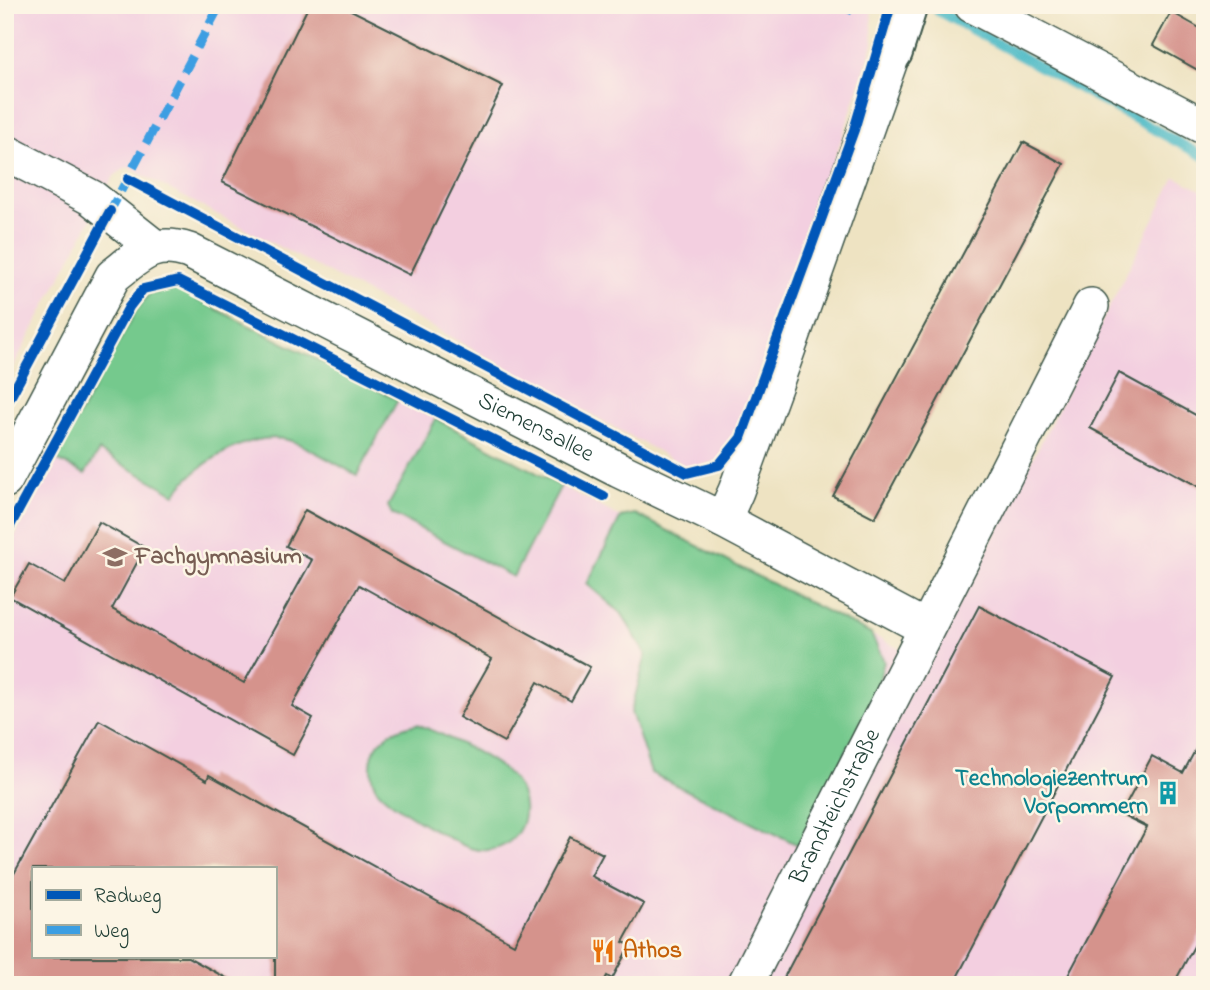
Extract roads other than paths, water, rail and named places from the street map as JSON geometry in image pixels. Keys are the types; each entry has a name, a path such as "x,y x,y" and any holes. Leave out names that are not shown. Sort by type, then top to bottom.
{"street":[{"path":"908,5 782,365 723,520 926,628"},
{"path":"972,5 1205,127"},
{"path":"5,152 92,198 155,247 113,276 5,480"},
{"name":"Siemensallee","path":"155,247 171,245 189,251 619,470 723,520"},
{"name":"Brandteichstraße","path":"745,985 1091,306"}],"waterway":[{"path":"938,11 1205,157"}],"place":[{"name":"Fachgymnasium","path":"115,557"},
{"name":"Technologiezentrum Vorpommern","path":"1168,793"},
{"name":"Athos","path":"603,951"}]}
